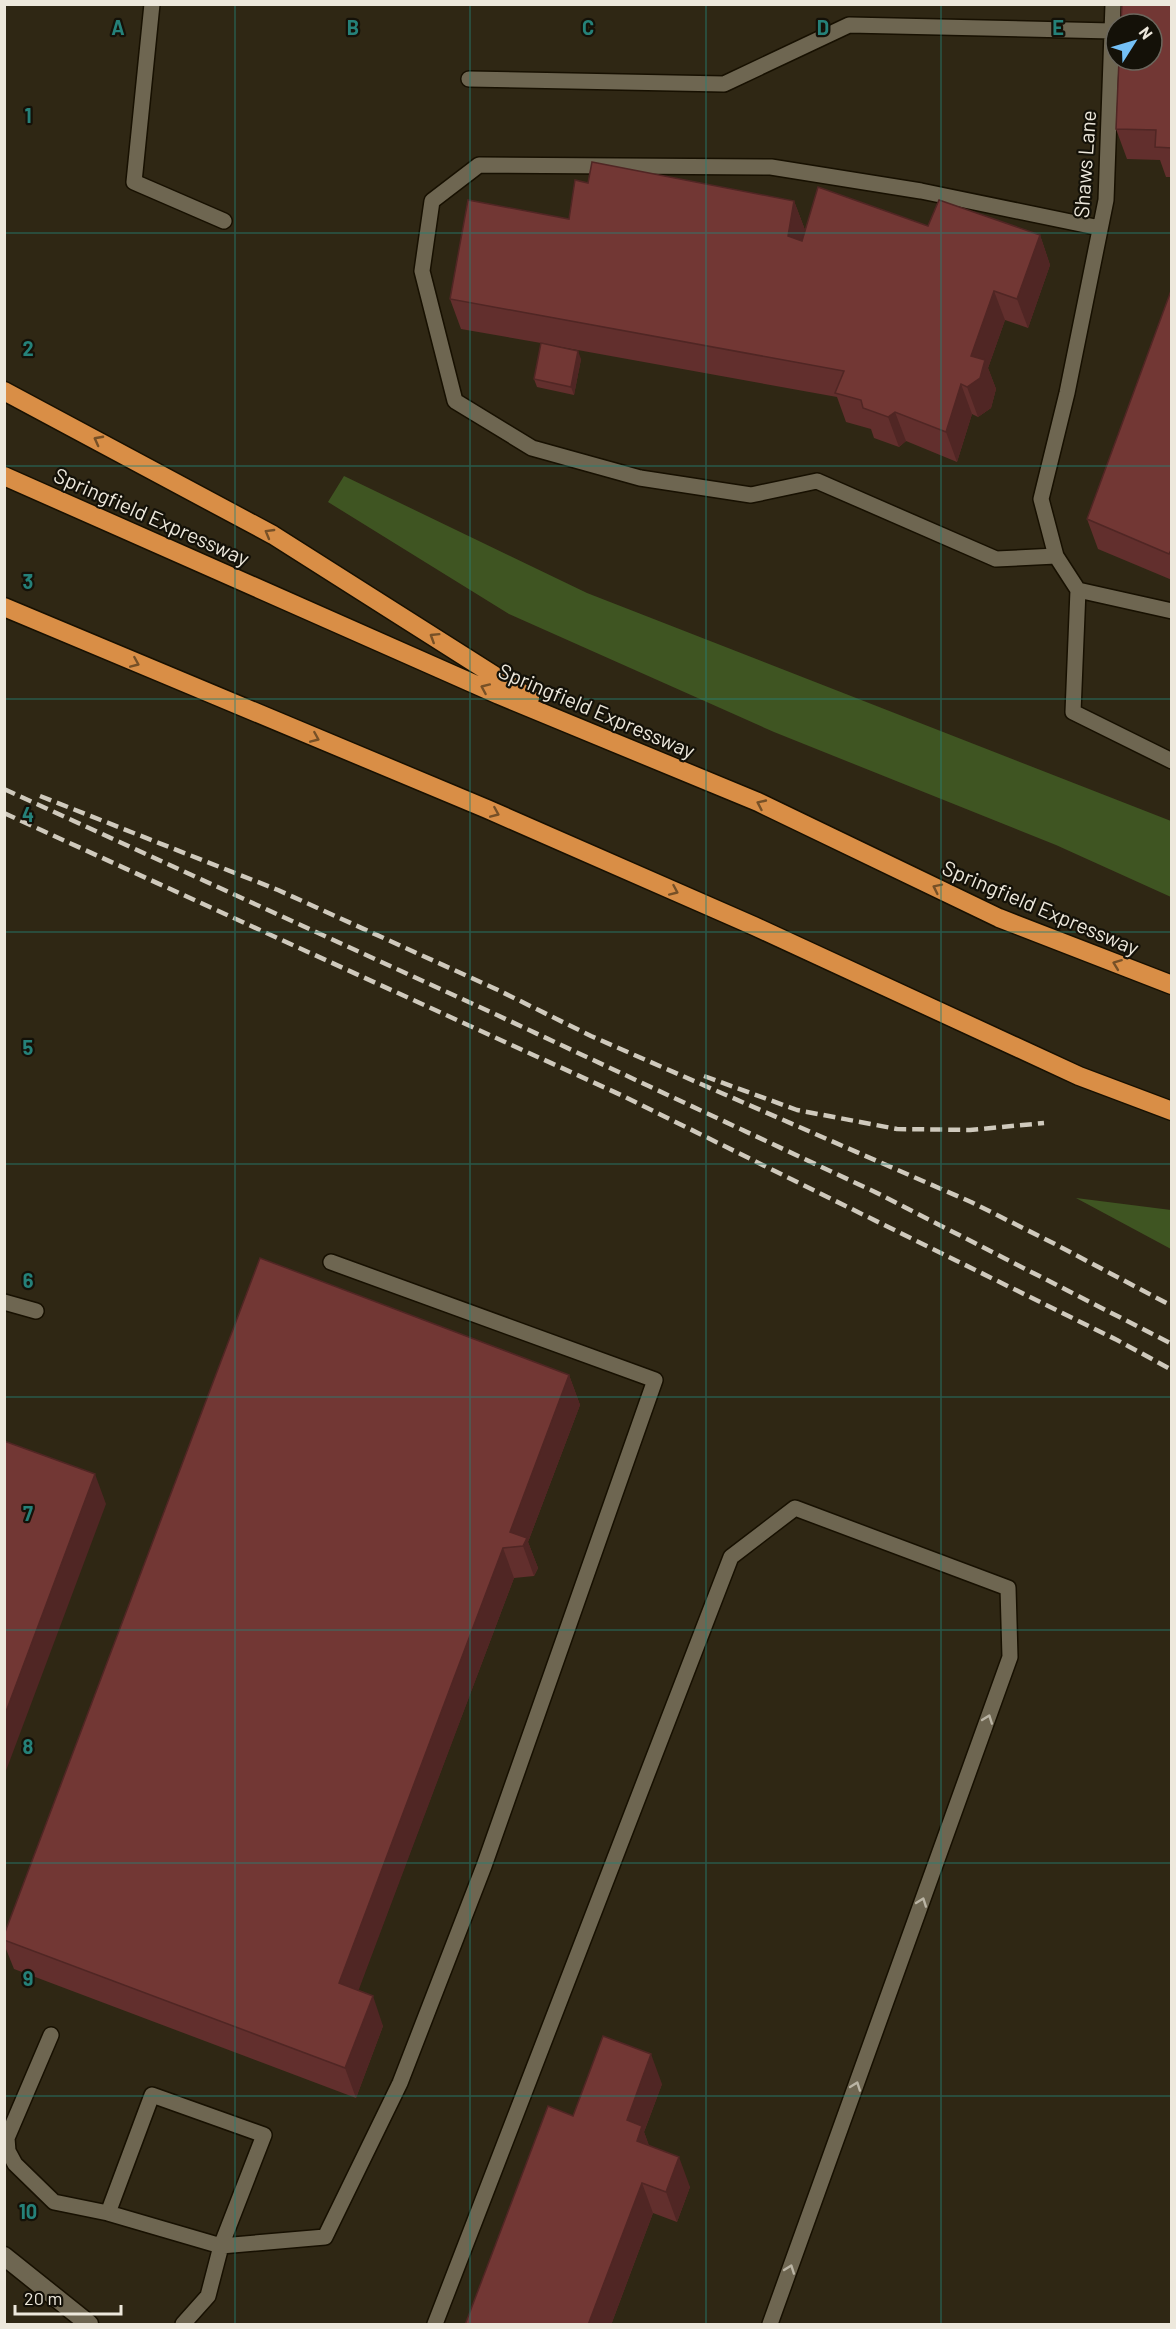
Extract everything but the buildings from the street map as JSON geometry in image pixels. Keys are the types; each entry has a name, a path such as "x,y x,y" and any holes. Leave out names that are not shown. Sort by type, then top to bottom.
{"highway":[{"path":"4,391 273,535 572,725"},
{"name":"Springfield Expressway","path":"4,476 572,725 758,802 999,918 1172,985"},
{"path":"4,607 498,814 754,926 1078,1076 1172,1111"},
{"path":"4,619 95,646"}],"main road":[{"path":"4,2256 89,2325"}],"lane":[{"path":"152,4 134,182 225,222"},
{"path":"470,79 724,84 849,25 1104,30"},
{"name":"Shaws Lane","path":"1078,591 1056,556 1041,499 1074,361 1106,200 1111,72"},
{"path":"1056,556 996,559 817,481 752,495 640,478 532,448 455,401 422,271 432,201 479,165 771,167 921,190 1100,228"},
{"path":"1172,611 1078,591 1073,712 1172,761"},
{"path":"51,2035 7,2138 8,2151 15,2164 54,2202 108,2213 221,2246 325,2237 409,2062 483,1866 656,1380 331,1262"},
{"path":"4,1302 36,1311"},
{"path":"435,2325 731,1557 795,1508 1008,1588 1010,1657 770,2325"},
{"path":"108,2213 152,2096 264,2135 221,2246 208,2296 183,2325"}],"green space":[{"path":"344,476 587,593 1171,821 1171,897 1056,845 774,732 509,614 328,502"},
{"path":"1076,1198 1171,1210 1171,1249"}],"railway":[{"path":"4,789 497,1015 875,1192 1172,1344"},
{"path":"40,796 278,890 498,990 591,1036 971,1202 1172,1306"},
{"path":"4,813 621,1095 1117,1340 1172,1370"},
{"path":"704,1076 797,1110 897,1129 970,1130 1044,1123"}]}
